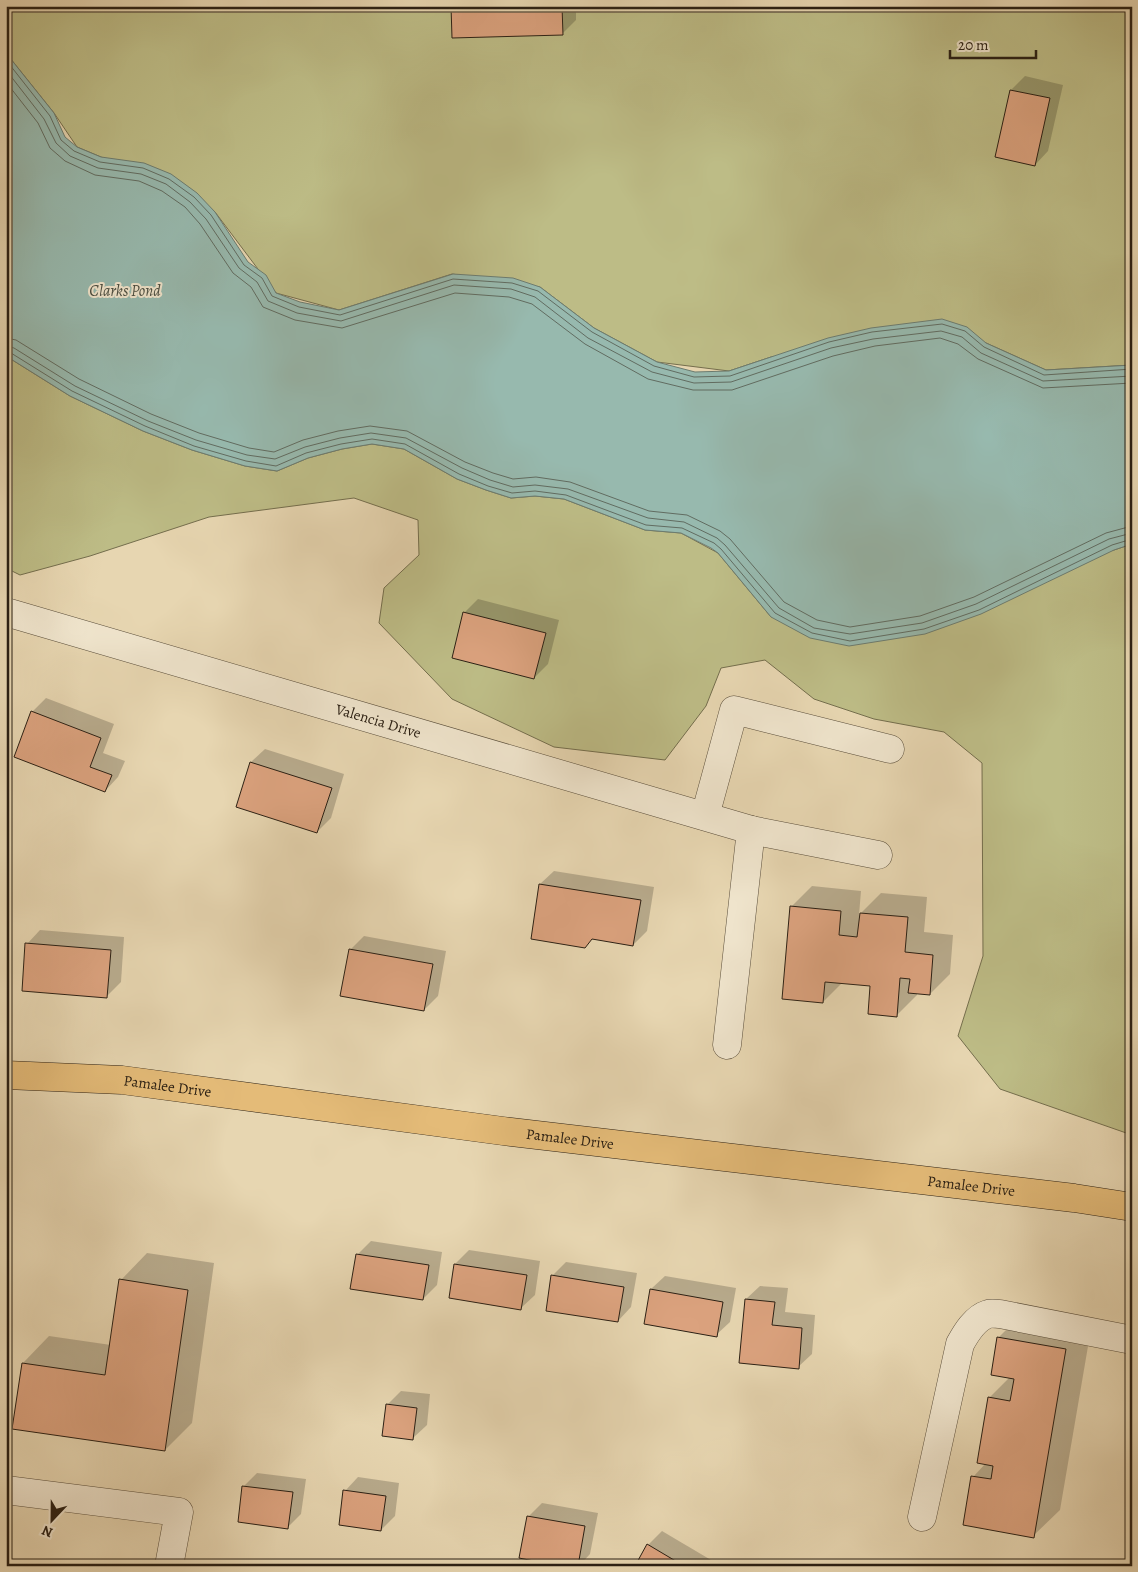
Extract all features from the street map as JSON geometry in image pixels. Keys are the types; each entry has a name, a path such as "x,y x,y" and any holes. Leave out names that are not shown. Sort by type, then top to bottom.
{"main road":[{"name":"Pamalee Drive","path":"6,1075 122,1080 503,1131 1074,1198 1132,1207"}],"street":[{"name":"Valencia Drive","path":"6,612 751,830 878,855"},
{"path":"706,816 734,710 890,749"},
{"path":"727,1044 751,830"},
{"path":"922,1517 960,1344 966,1332 977,1322 988,1314 1000,1314 1132,1340"},
{"path":"6,1490 179,1512 169,1566"}],"shaded area":[{"path":"6,6 1132,6 1132,365 1046,370 986,343 771,357 729,371 657,362 594,328 540,287 452,274 339,310 276,293 215,212 77,147 54,113 6,53"},
{"path":"6,356 70,396 143,431 192,450 245,466 277,471 308,458 342,449 372,444 404,449 457,479 511,498 535,496 564,499 645,530 681,533 718,553 771,617 1114,550 1132,544 1132,1135 1000,1089 958,1036 983,956 982,763 944,732 874,719 814,699 765,660 721,668 706,706 665,760 554,747 452,699 379,623 384,588 419,555 418,520 354,498 209,517 90,556 20,575 6,568"}],"water":[{"name":"Clarks Pond","path":"6,53 54,113 65,137 77,147 101,157 144,163 171,174 197,193 215,212 248,262 266,275 276,293 300,302 339,310 453,274 513,278 540,287 594,328 657,362 695,372 729,371 828,338 871,328 942,319 967,327 986,343 1046,370 1132,365 1132,544 1114,550 981,614 925,634 849,646 810,638 771,617 718,553 681,533 645,530 564,499 535,496 511,498 457,479 404,449 372,444 342,449 308,458 277,471 245,466 192,450 143,431 70,396 6,356"}],"building":[{"path":"451,6 562,6 563,35 452,38"},
{"path":"1010,90 1050,98 1035,166 995,157"},
{"path":"463,612 546,633 534,679 452,658"},
{"path":"31,711 101,738 90,767 112,775 105,792 14,757"},
{"path":"250,762 332,788 317,833 236,807"},
{"path":"539,884 641,900 633,946 592,939 585,948 531,939"},
{"path":"790,906 841,911 839,935 857,937 860,913 908,917 905,952 933,955 930,995 908,993 910,979 900,978 897,1017 868,1014 870,986 825,982 823,1003 782,999"},
{"path":"25,943 111,950 107,998 22,991"},
{"path":"349,949 433,964 424,1011 340,996"},
{"path":"356,1254 429,1265 423,1300 350,1289"},
{"path":"454,1264 527,1275 521,1310 449,1298"},
{"path":"551,1275 624,1287 618,1322 546,1311"},
{"path":"119,1279 188,1290 165,1451 12,1429 22,1363 105,1375"},
{"path":"650,1289 723,1302 717,1337 644,1324"},
{"path":"745,1299 775,1302 772,1325 802,1328 799,1369 739,1363"},
{"path":"997,1337 1066,1349 1034,1538 963,1525 971,1476 991,1479 993,1466 977,1463 988,1397 1010,1401 1014,1379 991,1375"},
{"path":"386,1404 417,1408 413,1440 382,1436"},
{"path":"242,1486 293,1492 288,1529 238,1522"},
{"path":"343,1490 386,1496 381,1531 339,1525"},
{"path":"527,1516 585,1526 578,1566 559,1566 519,1558"},
{"path":"647,1544 684,1566 635,1566"}]}
